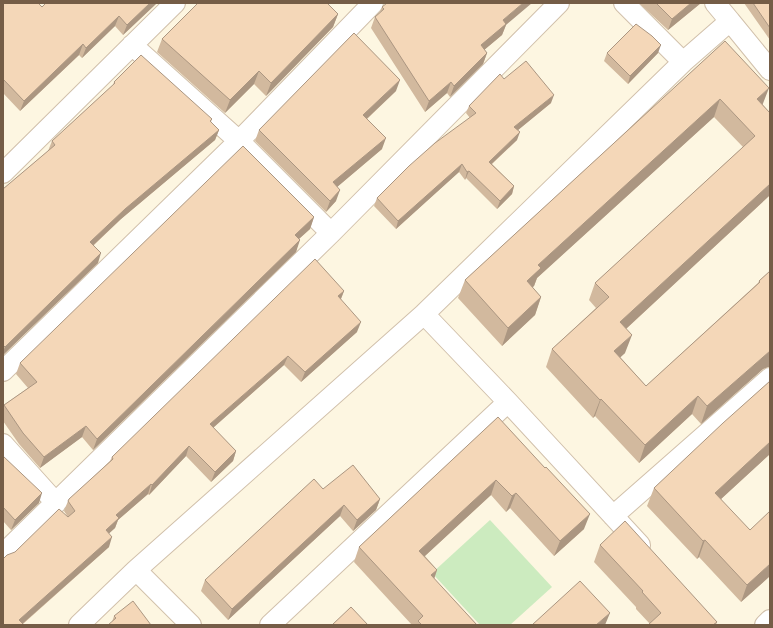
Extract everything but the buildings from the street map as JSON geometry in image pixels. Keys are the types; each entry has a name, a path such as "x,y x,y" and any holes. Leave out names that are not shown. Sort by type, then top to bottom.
{"street":[{"path":"3,173 175,3"},
{"path":"3,371 239,141 374,3"},
{"path":"3,554 331,233 559,3"},
{"path":"624,3 683,62"},
{"path":"715,3 770,70"},
{"path":"79,625 136,570 424,314 683,62 730,21"},
{"path":"132,45 239,141 331,233"},
{"path":"424,314 651,556"},
{"path":"613,516 770,378"},
{"path":"270,625 508,402"},
{"path":"3,444 56,503"},
{"path":"136,570 191,625"},
{"path":"765,625 770,620"}],"green space":[{"path":"490,520 552,587 510,625 480,625 432,573"}]}
